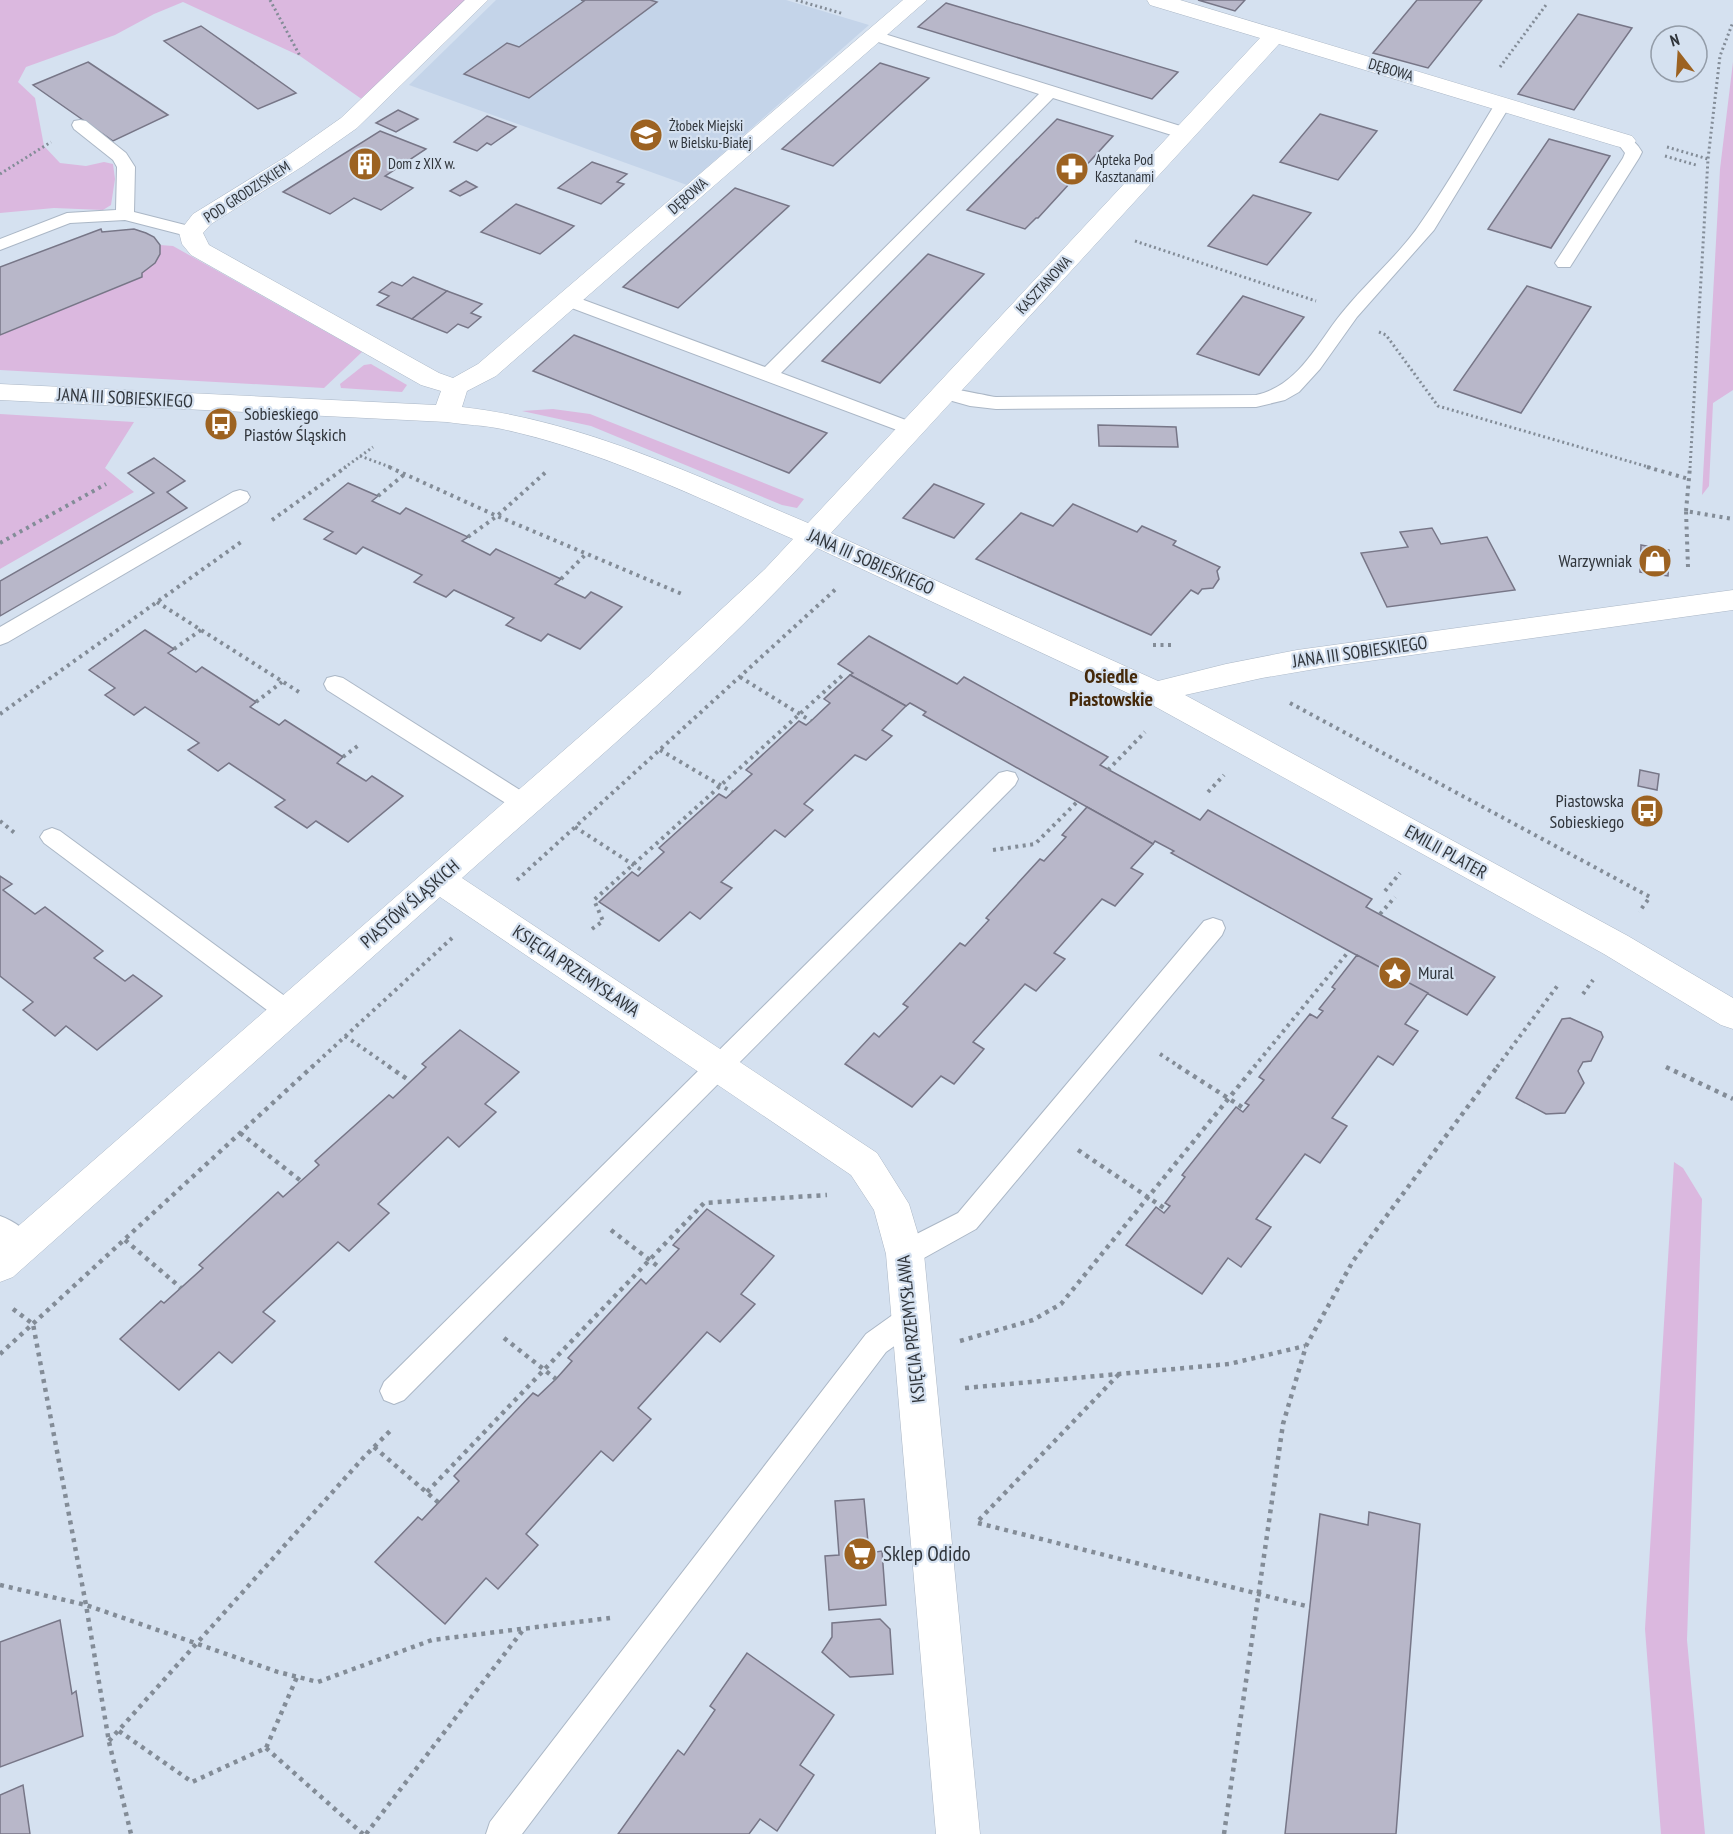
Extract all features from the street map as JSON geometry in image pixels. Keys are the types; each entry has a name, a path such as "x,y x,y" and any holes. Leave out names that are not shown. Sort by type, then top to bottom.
{"street":[{"name":"POD GRODZISKIEM","path":"452,398 430,379 200,250 194,244 191,232 202,219 295,161 349,123 477,0"},
{"name":"DĘBOWA","path":"452,398 916,0"},
{"name":"DĘBOWA","path":"1158,0 1624,141"},
{"name":"KASZTANOWA","path":"813,536 1276,34"},
{"name":"JANA III SOBIESKIEGO","path":"0,392 452,398 499,420 589,444 625,457 868,559 1156,693 1201,679 1312,657 1644,615 1733,600"},
{"name":"PIASTÓW ŚLĄSKICH","path":"7,1246 288,1012 439,879 659,685 775,576 813,536"},
{"name":"EMILII PLATER","path":"1156,693 1616,945 1733,1015"},
{"name":"KSIĘCIA PRZEMYSŁAWA","path":"439,879 864,1164 891,1204 905,1254 958,1834"}],"lane":[{"path":"875,36 1184,133"},
{"path":"767,376 1050,92"},
{"path":"945,393 970,400 996,403 1256,401 1278,396 1292,388 1349,316 1428,226 1503,104"},
{"path":"80,125 120,157 126,167 125,215"},
{"path":"1564,264 1634,152 1624,141"},
{"path":"0,245 67,218 125,215 191,232"},
{"path":"567,300 912,429"},
{"path":"0,637 240,496"},
{"path":"335,684 524,803"},
{"path":"393,1391 1007,779"},
{"path":"52,837 288,1012"},
{"path":"905,1254 968,1221 1213,928"},
{"path":"502,1834 876,1343 911,1318"}],"path":[{"path":"270,0 300,56"},
{"path":"1688,568 1686,511 1694,423 1708,159 1720,56 1733,22"},
{"path":"0,174 80,125"},
{"path":"1666,147 1708,159"},
{"path":"1658,154 1696,165"},
{"path":"1096,228 1349,316 1386,335 1438,406 1689,479"},
{"path":"263,526 378,443"},
{"path":"360,456 406,473 497,516 682,594"},
{"path":"468,537 497,516 555,464"},
{"path":"378,496 406,473"},
{"path":"0,543 106,484"},
{"path":"1686,511 1733,519"},
{"path":"0,714 244,540"},
{"path":"561,579 587,553"},
{"path":"514,886 518,878 839,587"},
{"path":"174,649 201,630"},
{"path":"1152,645 1183,644"},
{"path":"588,933 603,921 594,900 845,673"},
{"path":"740,677 811,721"},
{"path":"256,702 282,682"},
{"path":"1287,701 1650,897"},
{"path":"1108,770 1153,724"},
{"path":"343,757 361,744"},
{"path":"660,750 732,792"},
{"path":"1208,792 1232,766"},
{"path":"991,850 1035,844 1078,801"},
{"path":"574,827 643,871"},
{"path":"1385,891 1407,865"},
{"path":"1380,914 1395,897"},
{"path":"0,1354 483,909"},
{"path":"952,1344 1033,1320 1061,1304 1349,951"},
{"path":"1224,1834 1283,1424 1306,1346 1353,1261 1558,985"},
{"path":"1127,1032 1245,1109"},
{"path":"345,1036 410,1082"},
{"path":"1666,1067 1733,1099"},
{"path":"1045,1129 1167,1210"},
{"path":"240,1133 301,1181"},
{"path":"427,1492 704,1203 834,1195"},
{"path":"602,1224 660,1268"},
{"path":"124,1240 181,1288"},
{"path":"8,1305 33,1324 86,1605 109,1742 132,1834"},
{"path":"502,1337 555,1379"},
{"path":"918,1393 1229,1364 1306,1346"},
{"path":"977,1523 1119,1374"},
{"path":"109,1742 374,1447 415,1408 393,1391"},
{"path":"374,1447 439,1503"},
{"path":"975,1512 977,1523"},
{"path":"977,1523 1310,1607"},
{"path":"0,1585 86,1605 196,1644 318,1682 432,1640 673,1610"},
{"path":"266,1748 364,1834 524,1629"},
{"path":"119,1731 192,1782 266,1748 297,1677"}],"shaded area":[{"path":"0,0 470,0 363,100 300,56 183,2 154,14 115,35 26,67 18,82 35,98 44,146 60,163 86,166 104,162 113,164 115,179 111,205 103,210 54,208 0,213"},
{"name":"Żłobek Miejski w Bielsku-Białej","path":"496,0 786,0 869,25 687,185 409,85"},
{"path":"1733,62 1733,390 1713,403 1709,486 1702,495 1720,169"},
{"path":"160,245 173,246 362,352 324,388 0,370 0,335 142,277 142,273 157,258"},
{"path":"371,364 407,385 402,392 341,388 340,384 364,365"},
{"path":"553,409 590,414 804,499 797,508 782,505 591,426 522,411"},
{"path":"0,414 134,422 105,468 134,492 0,569"},
{"path":"1674,1162 1683,1168 1702,1199 1687,1640 1705,1834 1661,1834 1645,1629"}],"building":[{"path":"581,0 650,0 657,2 529,98 464,74 507,43 519,47 584,1"},
{"path":"1198,0 1245,0 1235,11"},
{"path":"1417,0 1482,0 1428,68 1373,53"},
{"path":"946,3 1178,72 1152,99 918,27"},
{"path":"1578,14 1632,28 1574,110 1518,94"},
{"path":"201,26 296,93 258,109 164,41"},
{"path":"88,62 168,115 113,141 33,85"},
{"path":"880,63 929,78 833,166 782,149"},
{"path":"398,110 418,119 396,132 376,123"},
{"path":"1320,114 1377,131 1338,180 1280,162"},
{"path":"487,116 516,127 491,145 487,143 477,151 454,142"},
{"path":"1057,119 1113,136 1038,218 1025,229 967,210"},
{"name":"Dom z XIX w.","path":"380,131 426,149 385,176 413,188 381,210 354,198 330,214 283,192"},
{"path":"1549,139 1610,156 1551,248 1488,229"},
{"path":"592,162 627,174 617,182 624,184 601,204 558,188"},
{"path":"466,181 477,187 460,196 450,191"},
{"path":"735,188 789,206 678,308 623,287"},
{"path":"1253,195 1311,213 1267,265 1208,246"},
{"path":"516,204 574,226 540,254 481,232"},
{"path":"101,229 102,232 134,229 146,233 154,237 160,245 160,254 155,263 142,273 142,277 0,335 0,267"},
{"path":"928,254 984,274 880,383 822,361"},
{"path":"413,277 447,291 412,319 377,305 389,296 379,292 392,282 402,286"},
{"path":"1527,286 1591,307 1521,413 1454,390"},
{"path":"447,291 482,304 471,313 481,317 468,328 458,324 447,333 412,319"},
{"path":"1243,296 1304,317 1259,375 1197,354"},
{"path":"574,335 827,433 789,473 533,371"},
{"path":"1098,425 1176,427 1178,447 1099,446"},
{"path":"154,458 185,481 167,492 187,508 0,616 0,581 154,493 128,473"},
{"path":"348,483 378,496 372,501 400,514 406,508 468,537 462,541 490,555 496,549 561,579 555,584 585,598 591,592 622,607 580,649 548,634 541,641 506,625 514,618 454,590 446,597 414,582 422,575 363,547 356,554 324,539 333,532 304,519"},
{"path":"934,484 984,504 954,538 903,518"},
{"path":"1073,504 1137,532 1142,526 1176,541 1173,545 1220,567 1217,571 1219,579 1213,588 1202,589 1198,594 1191,590 1151,635 976,559 1021,513 1053,526"},
{"path":"1432,528 1441,544 1487,537 1515,590 1387,607 1361,553 1408,547 1400,532"},
{"name":"Warzywniak","path":"1641,545 1669,550 1668,576 1640,572"},
{"path":"145,630 174,649 168,653 196,672 202,667 256,702 250,707 279,725 285,720 343,757 337,763 366,781 372,776 403,796 348,842 316,821 307,828 275,807 285,800 229,763 218,771 188,750 199,743 145,707 134,715 105,695 115,688 89,670"},
{"path":"869,636 957,684 964,677 1108,757 1100,765 1200,820 1208,810 1372,899 1366,907 1495,977 1467,1015 1349,951 1171,853 1174,851 1155,841 1153,844 923,715 926,712 910,703 906,706 850,675 853,673 838,664"},
{"path":"850,675 906,706 882,730 892,736 866,760 855,755 804,804 813,810 785,837 775,830 721,882 732,888 700,919 690,912 659,941 599,902 632,872 638,876 664,852 659,848 719,794 726,798 752,774 746,770 799,721 806,725 830,703 824,699"},
{"path":"1640,770 1659,774 1657,790 1638,786"},
{"path":"1087,807 1153,844 1131,868 1143,874 1115,906 1102,899 1054,953 1065,959 1036,991 1025,984 973,1042 984,1049 954,1084 941,1076 912,1107 845,1064 874,1033 879,1037 908,1007 903,1004 960,943 965,946 989,920 986,918 1040,859 1044,861 1066,837 1062,835"},
{"path":"0,876 12,884 3,890 35,914 45,907 103,951 94,958 125,981 133,975 162,996 97,1050 66,1026 55,1036 23,1010 33,1002 0,976"},
{"path":"1357,955 1428,993 1405,1024 1418,1031 1393,1065 1378,1056 1332,1118 1347,1126 1320,1163 1305,1154 1256,1219 1271,1227 1241,1267 1228,1258 1202,1294 1126,1245 1156,1207 1164,1213 1170,1206 1165,1203 1185,1177 1182,1175 1236,1107 1243,1112 1249,1105 1245,1103 1264,1080 1259,1077 1310,1014 1317,1018 1323,1011 1319,1009 1335,989 1332,987"},
{"path":"1570,1018 1601,1032 1603,1037 1591,1061 1583,1062 1578,1071 1584,1083 1565,1113 1546,1114 1516,1098 1562,1019"},
{"path":"460,1030 519,1072 485,1104 496,1112 459,1147 448,1137 378,1204 389,1213 349,1251 338,1242 263,1312 275,1321 232,1363 219,1352 179,1390 120,1339 161,1301 164,1303 203,1268 199,1265 278,1192 283,1197 319,1165 315,1161 389,1095 393,1098 426,1067 422,1064"},
{"path":"707,1209 774,1256 741,1294 755,1304 720,1342 707,1332 638,1408 651,1419 613,1461 601,1451 526,1534 538,1545 498,1589 486,1578 445,1624 375,1562 418,1517 422,1520 459,1481 454,1476 533,1393 538,1396 556,1379 572,1361 568,1358 641,1279 646,1284 679,1249 673,1245"},
{"name":"Sklep Odido","path":"864,1499 869,1553 882,1551 886,1605 829,1610 825,1556 839,1555 835,1501"},
{"path":"1369,1512 1420,1524 1396,1834 1285,1834 1320,1514 1368,1525"},
{"path":"880,1619 890,1629 893,1674 850,1677 822,1652 832,1637 832,1623"},
{"path":"60,1620 72,1694 76,1691 83,1736 0,1767 0,1642"},
{"path":"747,1653 834,1715 800,1765 814,1775 777,1831 760,1819 749,1834 618,1834 678,1750 684,1755 715,1710 710,1706"},
{"path":"23,1785 30,1834 0,1834 0,1795"}],"place":[{"name":"Żłobek Miejski w Bielsku-Białej","path":"646,135"},
{"name":"Dom z XIX w.","path":"365,164"},
{"name":"Apteka Pod Kasztanami","path":"1072,169"},
{"name":"Sobieskiego Piastów Śląskich","path":"221,424"},
{"name":"Warzywniak","path":"1655,561"},
{"name":"Piastowska Sobieskiego","path":"1647,811"},
{"name":"Mural","path":"1395,973"},
{"name":"Sklep Odido","path":"860,1554"}],"district":[{"name":"Osiedle Piastowskie","path":"1111,688"}]}
